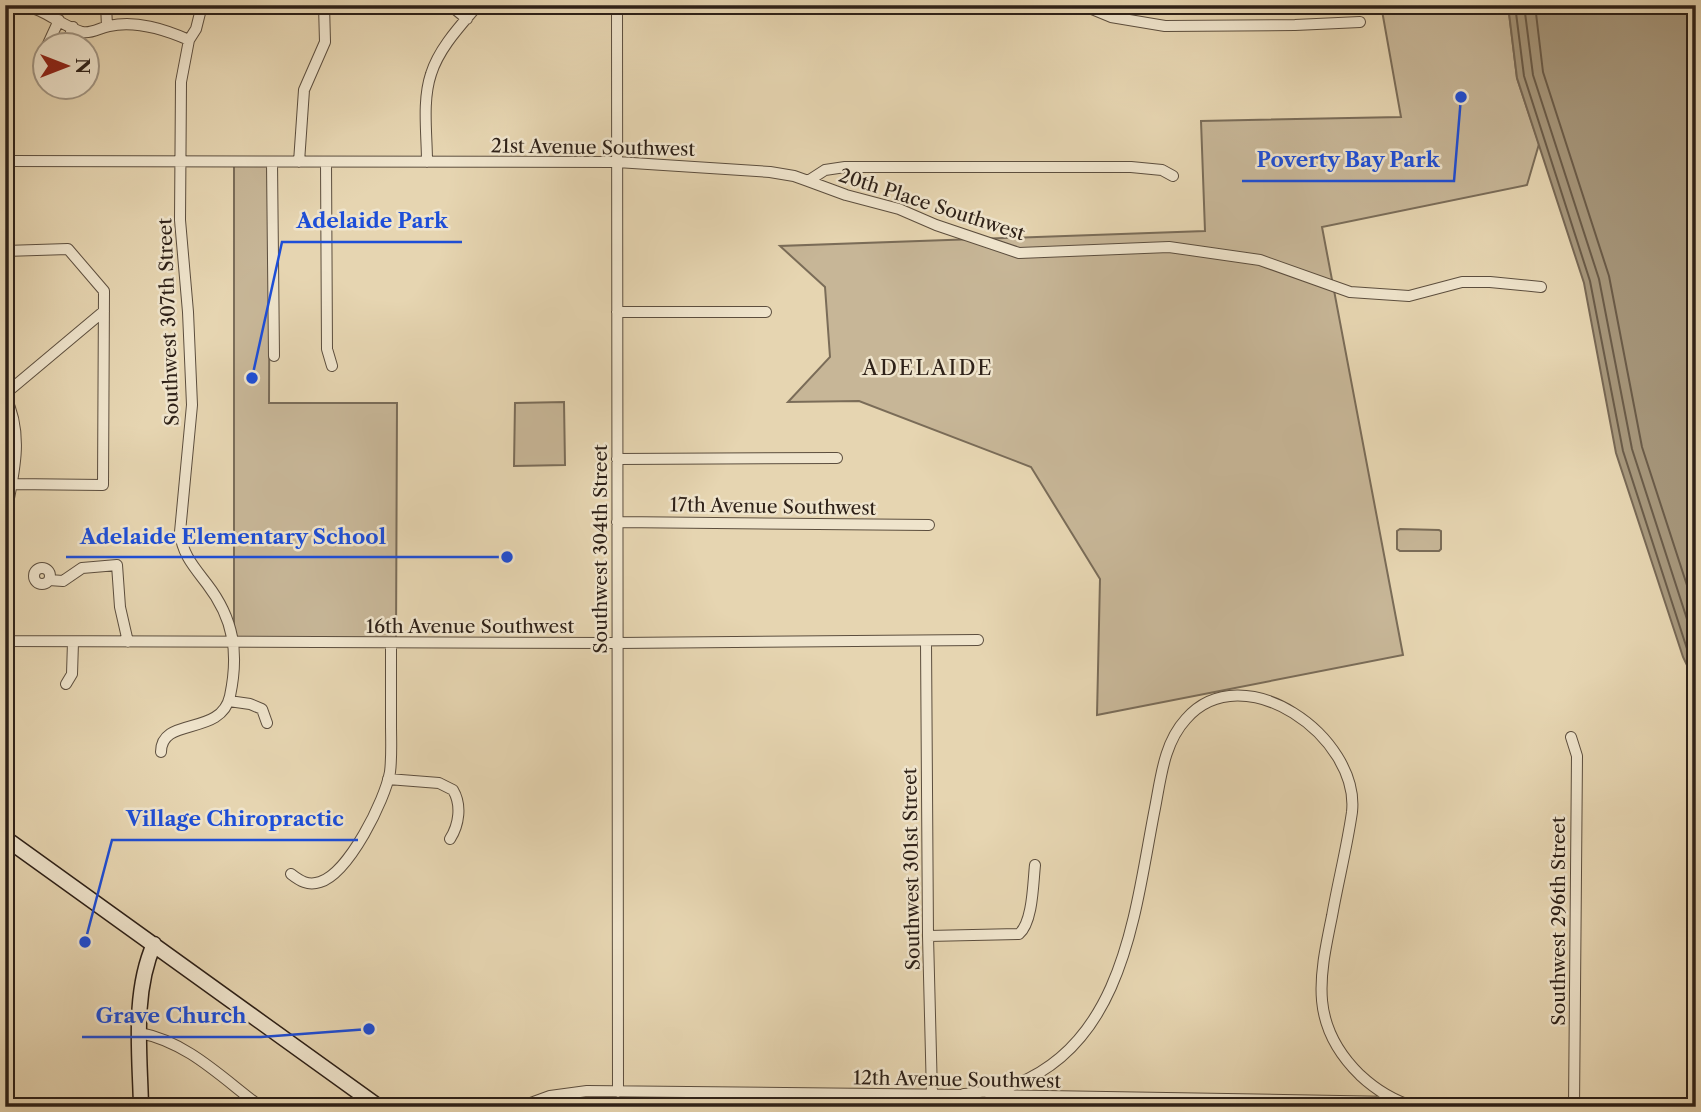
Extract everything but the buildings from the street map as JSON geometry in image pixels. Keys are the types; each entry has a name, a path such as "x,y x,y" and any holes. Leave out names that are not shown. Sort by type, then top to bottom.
{"main road":[{"path":"5,838 379,1107"},
{"path":"141,1107 142,982 154,944"}],"street":[{"path":"22,5 31,6 87,32 107,26 152,26 188,40"},
{"path":"107,5 107,26"},
{"name":"Southwest 307th Street","path":"202,5 196,29 188,40 181,82 181,245 188,313 192,405 180,532 187,559 209,586 226,614 234,643 229,701"},
{"path":"299,162 304,90 324,42 324,5"},
{"path":"450,5 467,19"},
{"path":"427,162 430,76 439,56 478,5"},
{"name":"Southwest 304th Street","path":"617,5 618,1092"},
{"path":"1082,5 1111,17 1165,26 1360,22"},
{"path":"54,32 60,20"},
{"path":"71,32 73,27"},
{"name":"21st Avenue Southwest","path":"5,161 617,162 770,172 808,181"},
{"path":"272,162 274,356"},
{"path":"326,162 327,349 332,366"},
{"path":"808,181 829,169 855,167 1132,167 1162,170 1173,176"},
{"name":"20th Place Southwest","path":"808,181 846,195 899,209 936,225 1019,253 1169,247 1260,260 1350,292 1409,296 1462,282 1541,287"},
{"path":"5,251 68,249 104,291 103,485 12,484"},
{"path":"6,641 5,519 12,484 16,431 5,395 104,311"},
{"path":"617,312 765,312"},
{"path":"617,459 837,458"},
{"name":"17th Avenue Southwest","path":"617,522 929,526"},
{"path":"49,580 62,581 82,568 117,565 120,607 128,642"},
{"name":"16th Avenue Southwest","path":"6,641 617,643 978,640"},
{"path":"66,684 72,674 73,642"},
{"name":"Southwest 301st Street","path":"926,642 932,1095"},
{"path":"291,874 300,882 324,881 336,871 354,848 377,809 388,779 391,758 391,643"},
{"path":"964,1094 995,1091 1032,1077 1052,1065 1084,1034 1095,1018 1116,977 1128,940 1141,889 1166,755 1176,732 1186,718 1201,705 1215,698 1230,696 1269,700 1289,710 1320,734 1342,760 1352,789 1352,812 1321,973 1324,1013 1328,1029 1351,1066 1397,1102 1415,1107"},
{"path":"162,752 163,740 169,733 209,722 220,714 229,701 262,709 267,723"},
{"name":"Southwest 296th Street","path":"1571,737 1577,756 1574,1107"},
{"path":"388,779 447,786 455,793 458,808 456,828 450,839"},
{"path":"928,936 1019,934 1028,919 1035,865"},
{"path":"140,1033 160,1036 180,1045 261,1107"},
{"name":"12th Avenue Southwest","path":"520,1107 562,1093 618,1092 964,1094 1098,1102 1222,1098 1397,1102"},
{"path":"1574,1107 1595,1107"}],"shaded area":[{"path":"1381,5 1508,5 1517,78 1539,144 1527,185 1322,227 1403,655 1097,715 1100,579 1031,467 859,401 788,402 830,357 825,287 780,246 1205,231 1201,121 1401,117"},
{"path":"234,162 270,162 269,403 397,403 396,643 234,643"},
{"path":"564,402 565,465 514,466 515,403"},
{"path":"1439,530 1441,549 1400,551 1397,549 1397,531"}],"water":[{"path":"1508,5 1696,5 1696,684 1683,657 1616,453 1584,283 1517,78"}],"place":[{"name":"Poverty Bay Park","path":"1461,97"},
{"name":"Adelaide Park","path":"252,378"},
{"name":"Adelaide Elementary School","path":"507,557"},
{"name":"Village Chiropractic","path":"85,942"},
{"name":"Grave Church","path":"369,1029"}],"district":[{"name":"ADELAIDE","path":"928,368"}]}
